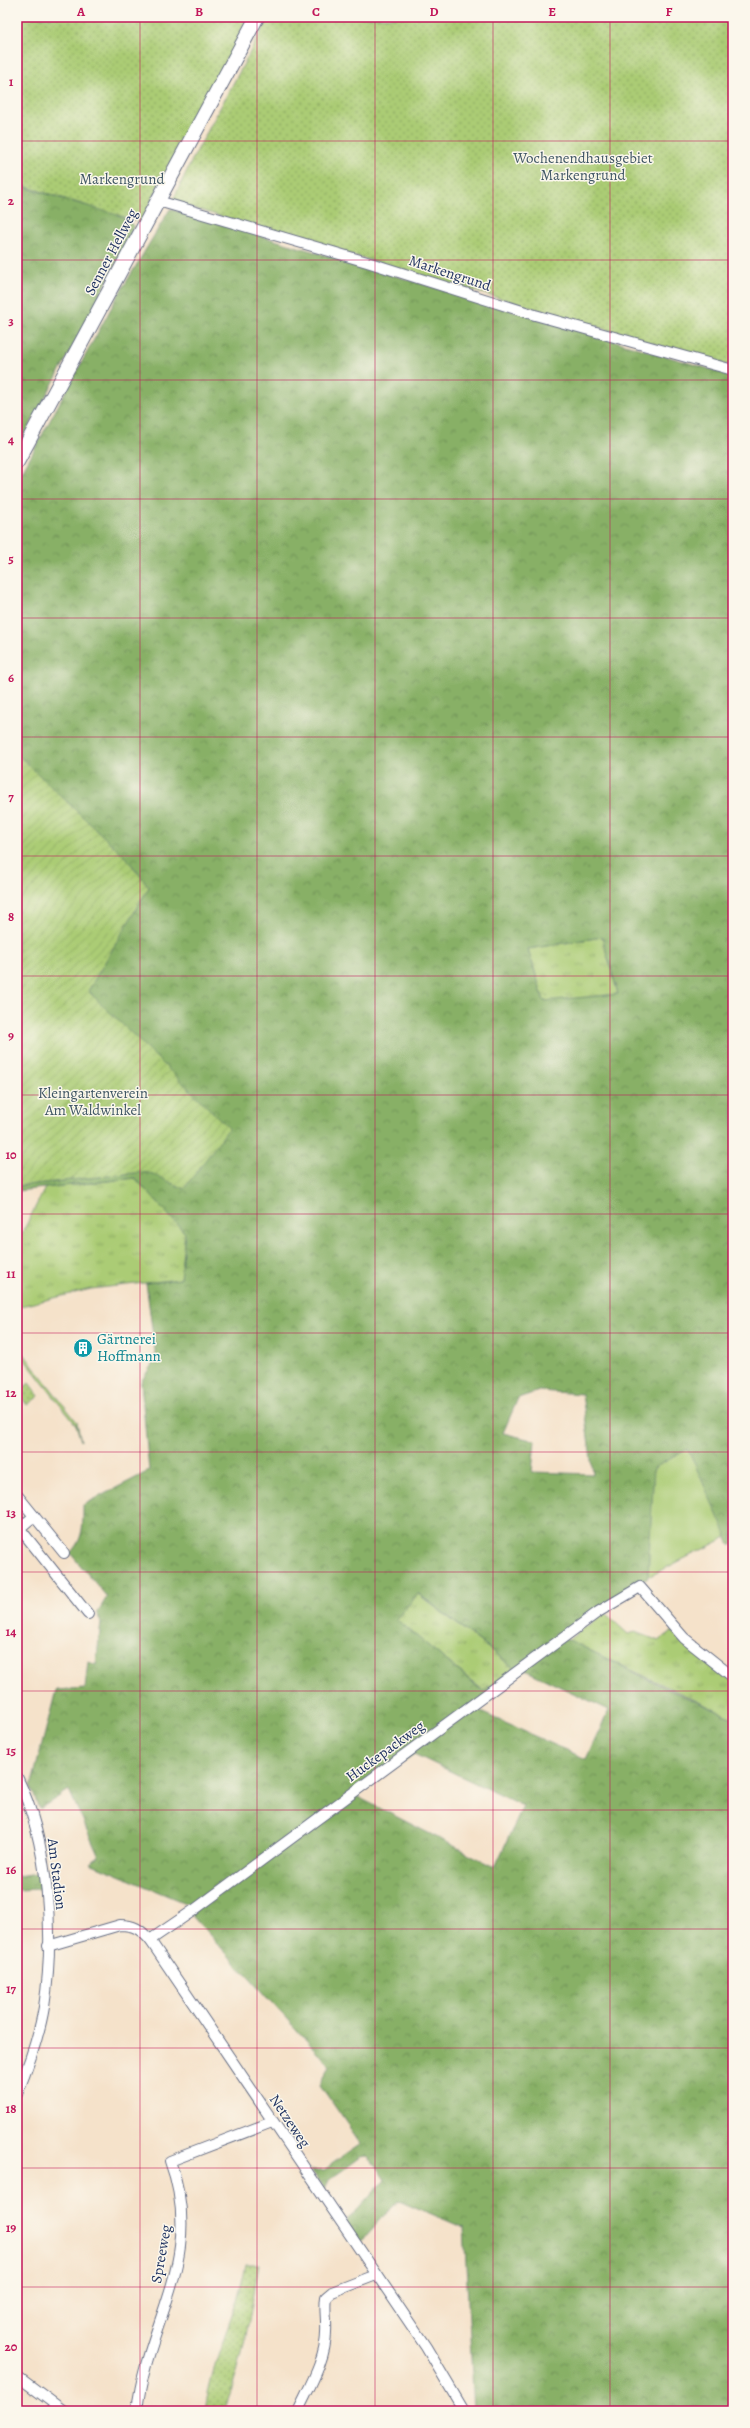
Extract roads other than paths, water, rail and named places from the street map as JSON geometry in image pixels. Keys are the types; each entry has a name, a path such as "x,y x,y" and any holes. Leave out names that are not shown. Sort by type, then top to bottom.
{"street":[{"name":"Senner Hellweg","path":"17,462 258,17"},
{"name":"Markengrund","path":"158,200 367,262 535,315 733,370"},
{"path":"17,1495 64,1553"},
{"path":"34,1516 18,1530 88,1614"},
{"name":"Huckepackweg","path":"150,1940 244,1874 598,1612 640,1587 684,1638 733,1677"},
{"name":"Am Stadion","path":"17,1777 32,1814 40,1849 47,1899 48,1946 44,2009 28,2067 17,2094"},
{"name":"Netzeweg","path":"48,1946 120,1924 131,1925 140,1929 150,1940 426,2347 464,2411"},
{"name":"Spreeweg","path":"137,2411 142,2382 170,2294 181,2242 181,2206 176,2179 170,2161 272,2122"},
{"path":"298,2411 316,2373 323,2351 326,2332 326,2297 332,2292 376,2275"},
{"path":"17,2376 64,2411"}],"place":[{"name":"Gärtnerei Hoffmann","path":"83,1348"}],"park label":[{"name":"Wochenendhausgebiet Markengrund","path":"583,166"},
{"name":"Kleingartenverein Am Waldwinkel","path":"93,1102"}]}
